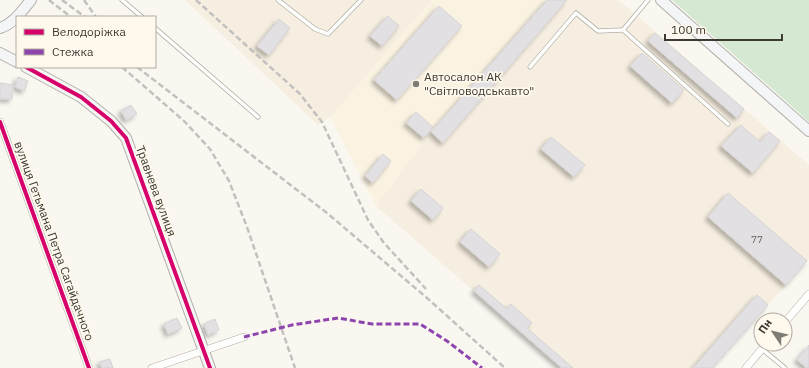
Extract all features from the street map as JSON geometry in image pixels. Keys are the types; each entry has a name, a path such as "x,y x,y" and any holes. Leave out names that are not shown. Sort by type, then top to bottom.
{"street":[{"path":"17,16 31,0"},
{"path":"661,0 809,131"},
{"path":"0,36 3,27 16,17"},
{"path":"0,53 16,61"},
{"name":"Травнева вулиця","path":"28,68 82,97 111,121 126,138 210,368"},
{"name":"вулиця Гетьмана Петра Сагайдачного","path":"0,122 89,368"},
{"path":"793,313 809,294"},
{"path":"152,368 244,337"},
{"path":"746,368 759,352"}],"lane":[{"path":"122,0 141,16"},
{"path":"278,0 315,30 328,34 361,0"},
{"path":"623,30 648,0"},
{"path":"530,66 576,13 598,31 623,30 728,124"},
{"path":"156,29 258,117"},
{"path":"770,352 785,368"}],"shaded area":[{"path":"185,0 432,0 330,117 318,125"},
{"name":"Автосалон АК \"Світловодськавто\"","path":"432,0 547,0 431,132 376,206 330,117"},
{"path":"547,0 619,0 809,165 809,259 762,312 753,312 753,322 712,368 562,368 376,206 431,132"}],"green space":[{"path":"672,0 809,0 809,122 796,110"}],"building":[{"path":"547,0 567,0 443,143 431,132"},
{"path":"439,6 462,26 397,100 374,80"},
{"path":"388,16 399,26 382,46 370,36"},
{"path":"279,19 290,28 269,55 257,46"},
{"path":"655,33 744,109 737,118 648,41"},
{"path":"642,53 684,90 672,103 630,66"},
{"path":"18,77 28,81 24,91 15,87"},
{"path":"0,83 13,85 12,99 0,99"},
{"path":"131,105 137,114 126,120 121,111"},
{"path":"416,112 433,127 424,138 406,123"},
{"path":"741,125 760,142 769,132 780,141 753,173 721,146"},
{"path":"551,137 585,165 574,177 541,149"},
{"path":"383,154 391,161 373,183 365,176"},
{"path":"421,189 443,208 433,220 411,201"},
{"path":"728,193 807,261 786,285 708,217"},
{"path":"471,229 500,254 489,267 460,242"},
{"path":"479,285 507,309 511,304 532,323 527,328 573,368 562,368 474,291"},
{"path":"757,295 768,305 762,312 753,312 753,322 712,368 693,368"},
{"path":"177,318 182,328 168,334 164,324"},
{"path":"215,319 219,330 208,335 204,324"},
{"path":"809,345 809,368 807,368 797,360"},
{"path":"110,359 113,368 102,368 99,362"}],"railway":[{"path":"49,0 70,16"},
{"path":"62,0 84,16"},
{"path":"84,0 95,16"},
{"path":"196,0 299,93 322,122 368,220 384,243 426,289"},
{"path":"123,68 184,121 210,149 229,181 247,227 295,368"},
{"path":"138,68 327,213 427,298 505,368"}],"marked path":[{"path":"244,337 292,325 338,318 372,324 420,324 447,341 482,368"}],"cycle path":[{"path":"28,68 81,97 111,121 126,138 210,368"},
{"path":"0,122 89,368"}],"place":[{"name":"Автосалон АК \"Світловодськавто\"","path":"416,84"}]}
